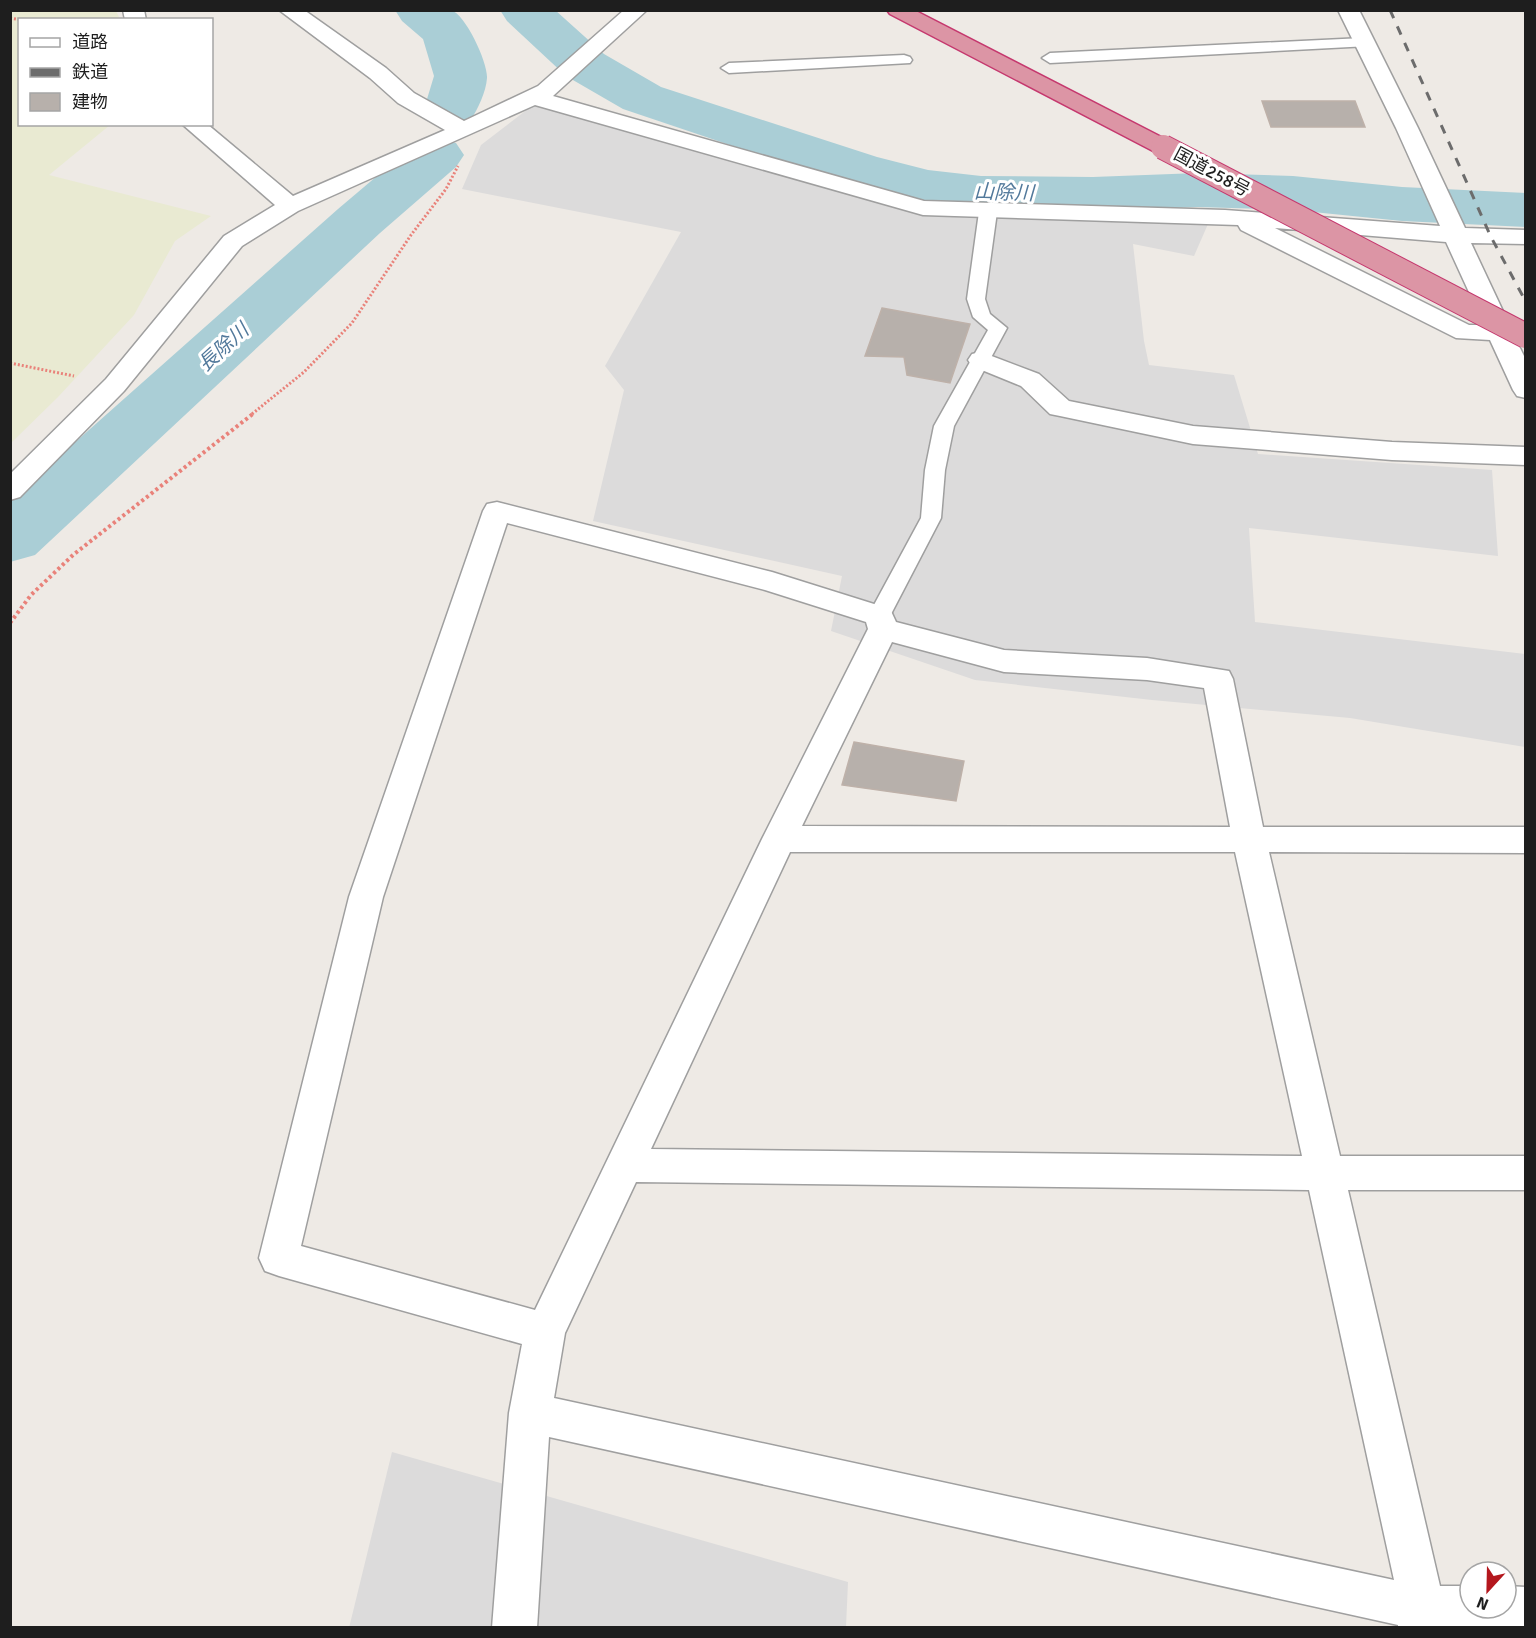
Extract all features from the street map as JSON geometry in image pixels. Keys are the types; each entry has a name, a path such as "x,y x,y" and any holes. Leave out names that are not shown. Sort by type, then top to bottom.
{"highway":[{"name":"国道258号","path":"897,10 1526,334"}],"street":[{"path":"288,10 378,73 406,98 462,130"},
{"path":"10,491 115,385 233,241 290,206 502,113 538,94 595,48 637,10"},
{"path":"1348,10 1407,128 1526,390"},
{"path":"538,94 923,208 988,212 1235,218 1446,215 1526,237"},
{"path":"195,126 290,206"},
{"path":"1235,218 1465,333 1526,334"},
{"path":"981,360 1030,380 1060,408 1194,435 1392,451 1526,456"},
{"path":"545,1332 279,1258 366,897 497,511 772,582 881,623 1004,661 1146,669 1218,679 1249,839 1422,1618"},
{"path":"514,1628 530,1413 545,1332 881,623"},
{"path":"779,839 1526,840"},
{"path":"626,1165 1526,1173"},
{"path":"530,1413 1422,1618 1526,1609"}],"lane":[{"path":"1050,58 1363,43"},
{"path":"729,68 904,60"},
{"path":"881,623 931,518 935,470 944,426 998,328 982,317 976,299 988,212"}],"path":[{"path":"10,623 40,584 73,555 315,363 352,322 419,224 438,202 456,173 462,157 462,130"},
{"path":"10,363 115,385"}],"shaded area":[{"path":"533,105 927,216 1208,224 1194,256 1133,244 1144,341 1149,365 1234,375 1258,454 1492,470 1498,556 1249,528 1255,622 1525,654 1525,747 1350,718 1152,700 975,680 831,631 842,576 593,521 624,390 605,366 681,232 462,189 481,145"},
{"path":"392,1452 848,1582 846,1627 349,1628"}],"green space":[{"path":"11,10 116,11 120,18 18,18 18,126 109,126 49,175 211,216 175,241 134,315 58,397 11,443"}],"building":[{"path":"1262,101 1355,101 1365,127 1271,127"},
{"path":"882,308 970,324 950,383 907,375 904,357 865,356"},
{"path":"854,742 964,761 956,801 842,785"}],"waterway":[{"name":"長除川","path":"420,10 447,33 461,76 451,109"},
{"name":"山除川","path":"525,10 585,65 642,98 857,169 928,187 981,193 1093,194 1198,190 1293,193 1402,204 1526,210"},
{"name":"長除川","path":"10,539 359,221 436,155"}],"railway":[{"path":"1390,10 1491,237 1526,302"}]}
